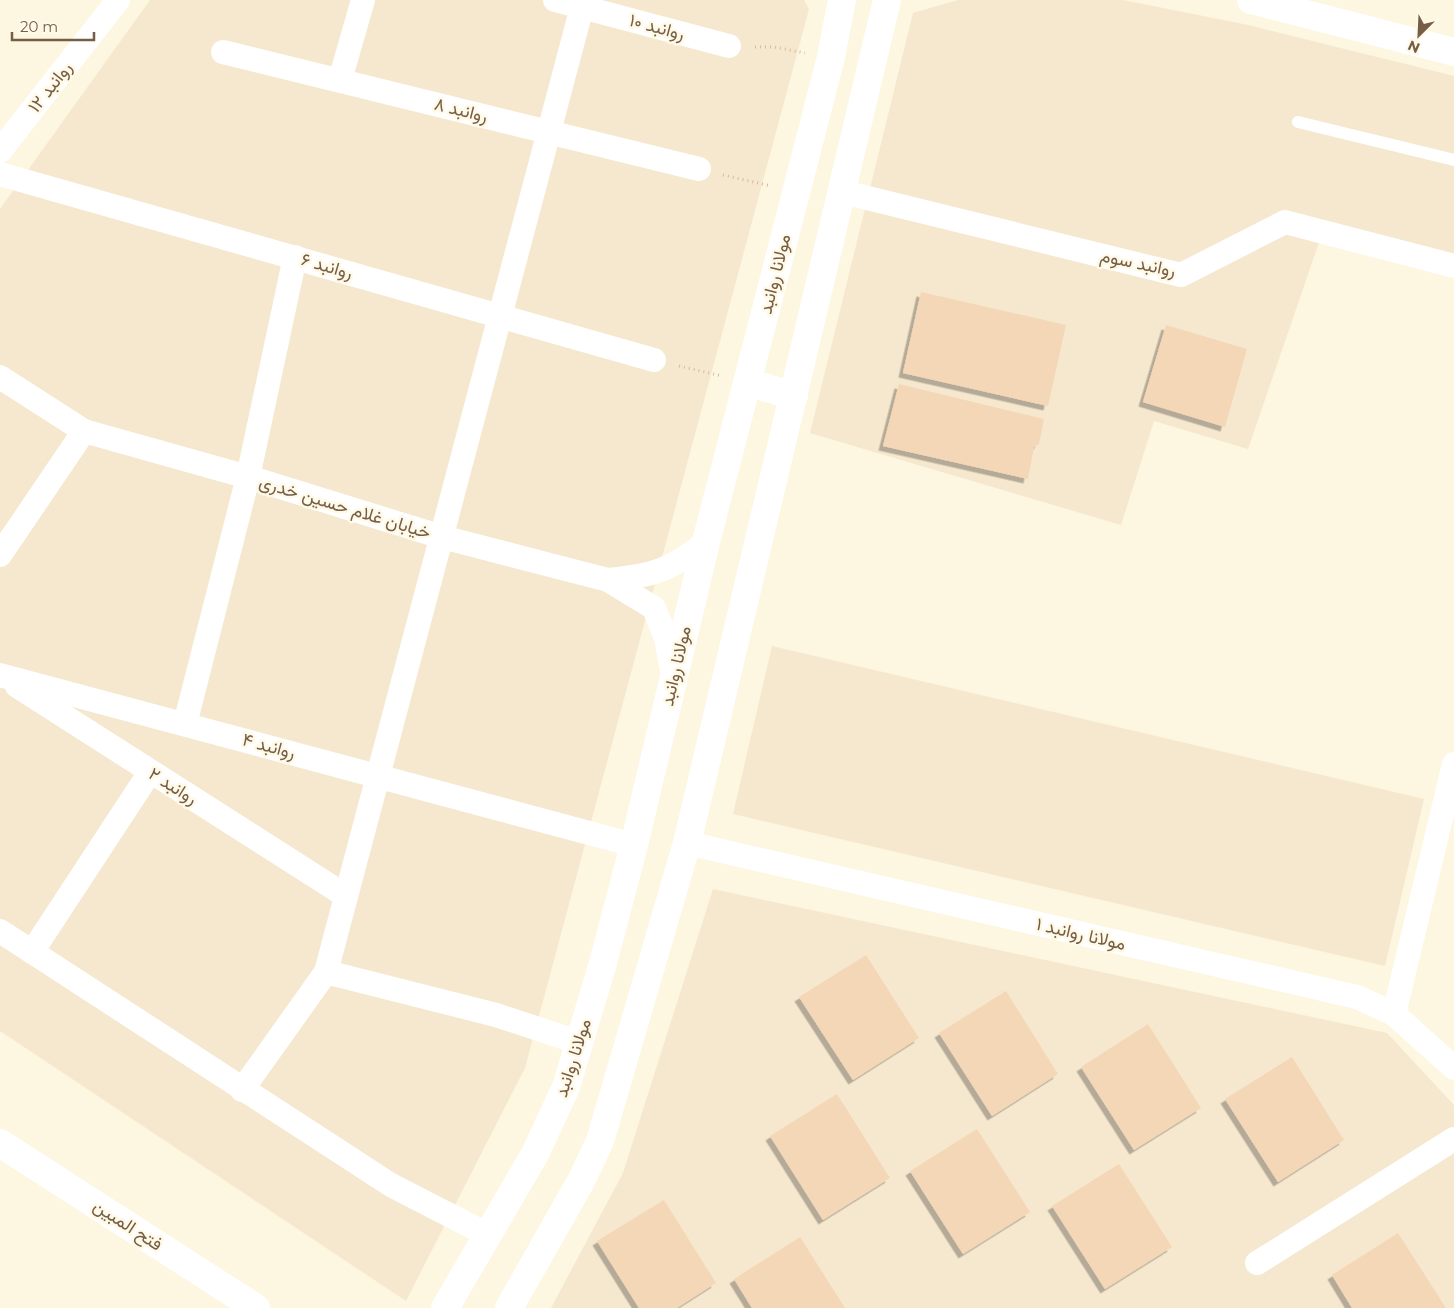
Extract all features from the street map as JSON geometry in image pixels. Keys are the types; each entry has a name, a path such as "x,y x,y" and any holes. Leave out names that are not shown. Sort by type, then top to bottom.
{"street":[{"name":"روانبد ۱۲","path":"0,151 118,0"},
{"path":"340,80 363,0"},
{"name":"روانبد ۱۰","path":"555,0 729,46"},
{"name":"مولانا روانبد","path":"450,1304 535,1154 562,1096 603,963 634,845 706,542 831,58 842,0"},
{"path":"1252,0 1454,52"},
{"path":"509,1308 581,1182 600,1141 687,843 842,192 883,1"},
{"path":"242,1090 326,972 582,7"},
{"name":"روانبد ۸","path":"223,52 699,169"},
{"name":"روانبد ۶","path":"0,174 654,360"},
{"name":"روانبد سوم","path":"842,192 1181,275 1285,222 1454,266"},
{"path":"185,724 248,477 295,257"},
{"name":"خیابان غلام حسین خدری","path":"0,377 84,431 248,477 442,537 608,580"},
{"path":"747,382 794,396"},
{"path":"0,555 84,431"},
{"path":"608,580 634,578 666,570 684,560 706,542"},
{"path":"608,580 654,608 666,638 673,679"},
{"name":"روانبد ۴","path":"0,675 538,817 634,845"},
{"name":"روانبد ۲","path":"0,675 346,896"},
{"path":"1394,1014 1454,764"},
{"path":"32,952 150,772"},
{"name":"مولانا روانبد ۱","path":"687,843 1356,997 1394,1014 1454,1068"},
{"path":"0,931 242,1090 391,1185 488,1235"},
{"path":"326,972 496,1015 578,1042"},
{"path":"1257,1263 1454,1139"},
{"name":"فتح المبین","path":"0,1143 256,1308"}],"lane":[{"path":"1298,122 1454,160"}],"path":[{"path":"729,46 774,47 831,58"},
{"path":"699,169 796,192"},
{"path":"654,360 747,382"}],"shaded area":[{"path":"150,0 804,0 809,9 525,1068 406,1301 0,1031 0,209"},
{"path":"958,0 1123,0 1248,25 1454,76 1454,254 1326,222 1248,449 1154,421 1121,525 810,433 913,13"},
{"path":"772,646 1424,799 1385,966 733,814"},
{"path":"713,889 1387,1033 1454,1105 1454,1308 551,1308 623,1173"}],"building":[{"path":"921,292 1066,325 1048,406 903,373"},
{"path":"1166,325 1247,349 1225,427 1143,402"},
{"path":"899,384 1044,419 1039,444 1034,447 1028,479 883,446"},
{"path":"866,955 919,1038 853,1080 799,997"},
{"path":"1006,991 1058,1074 992,1116 939,1033"},
{"path":"1148,1024 1201,1108 1134,1150 1081,1067"},
{"path":"1292,1057 1344,1140 1278,1182 1225,1099"},
{"path":"837,1094 890,1178 823,1220 770,1136"},
{"path":"977,1129 1030,1212 963,1254 910,1171"},
{"path":"1119,1164 1172,1247 1105,1289 1052,1206"},
{"path":"664,1200 716,1283 677,1308 639,1308 597,1241"},
{"path":"1398,1233 1446,1308 1352,1308 1332,1275"},
{"path":"800,1237 845,1308 752,1308 734,1279"}]}
